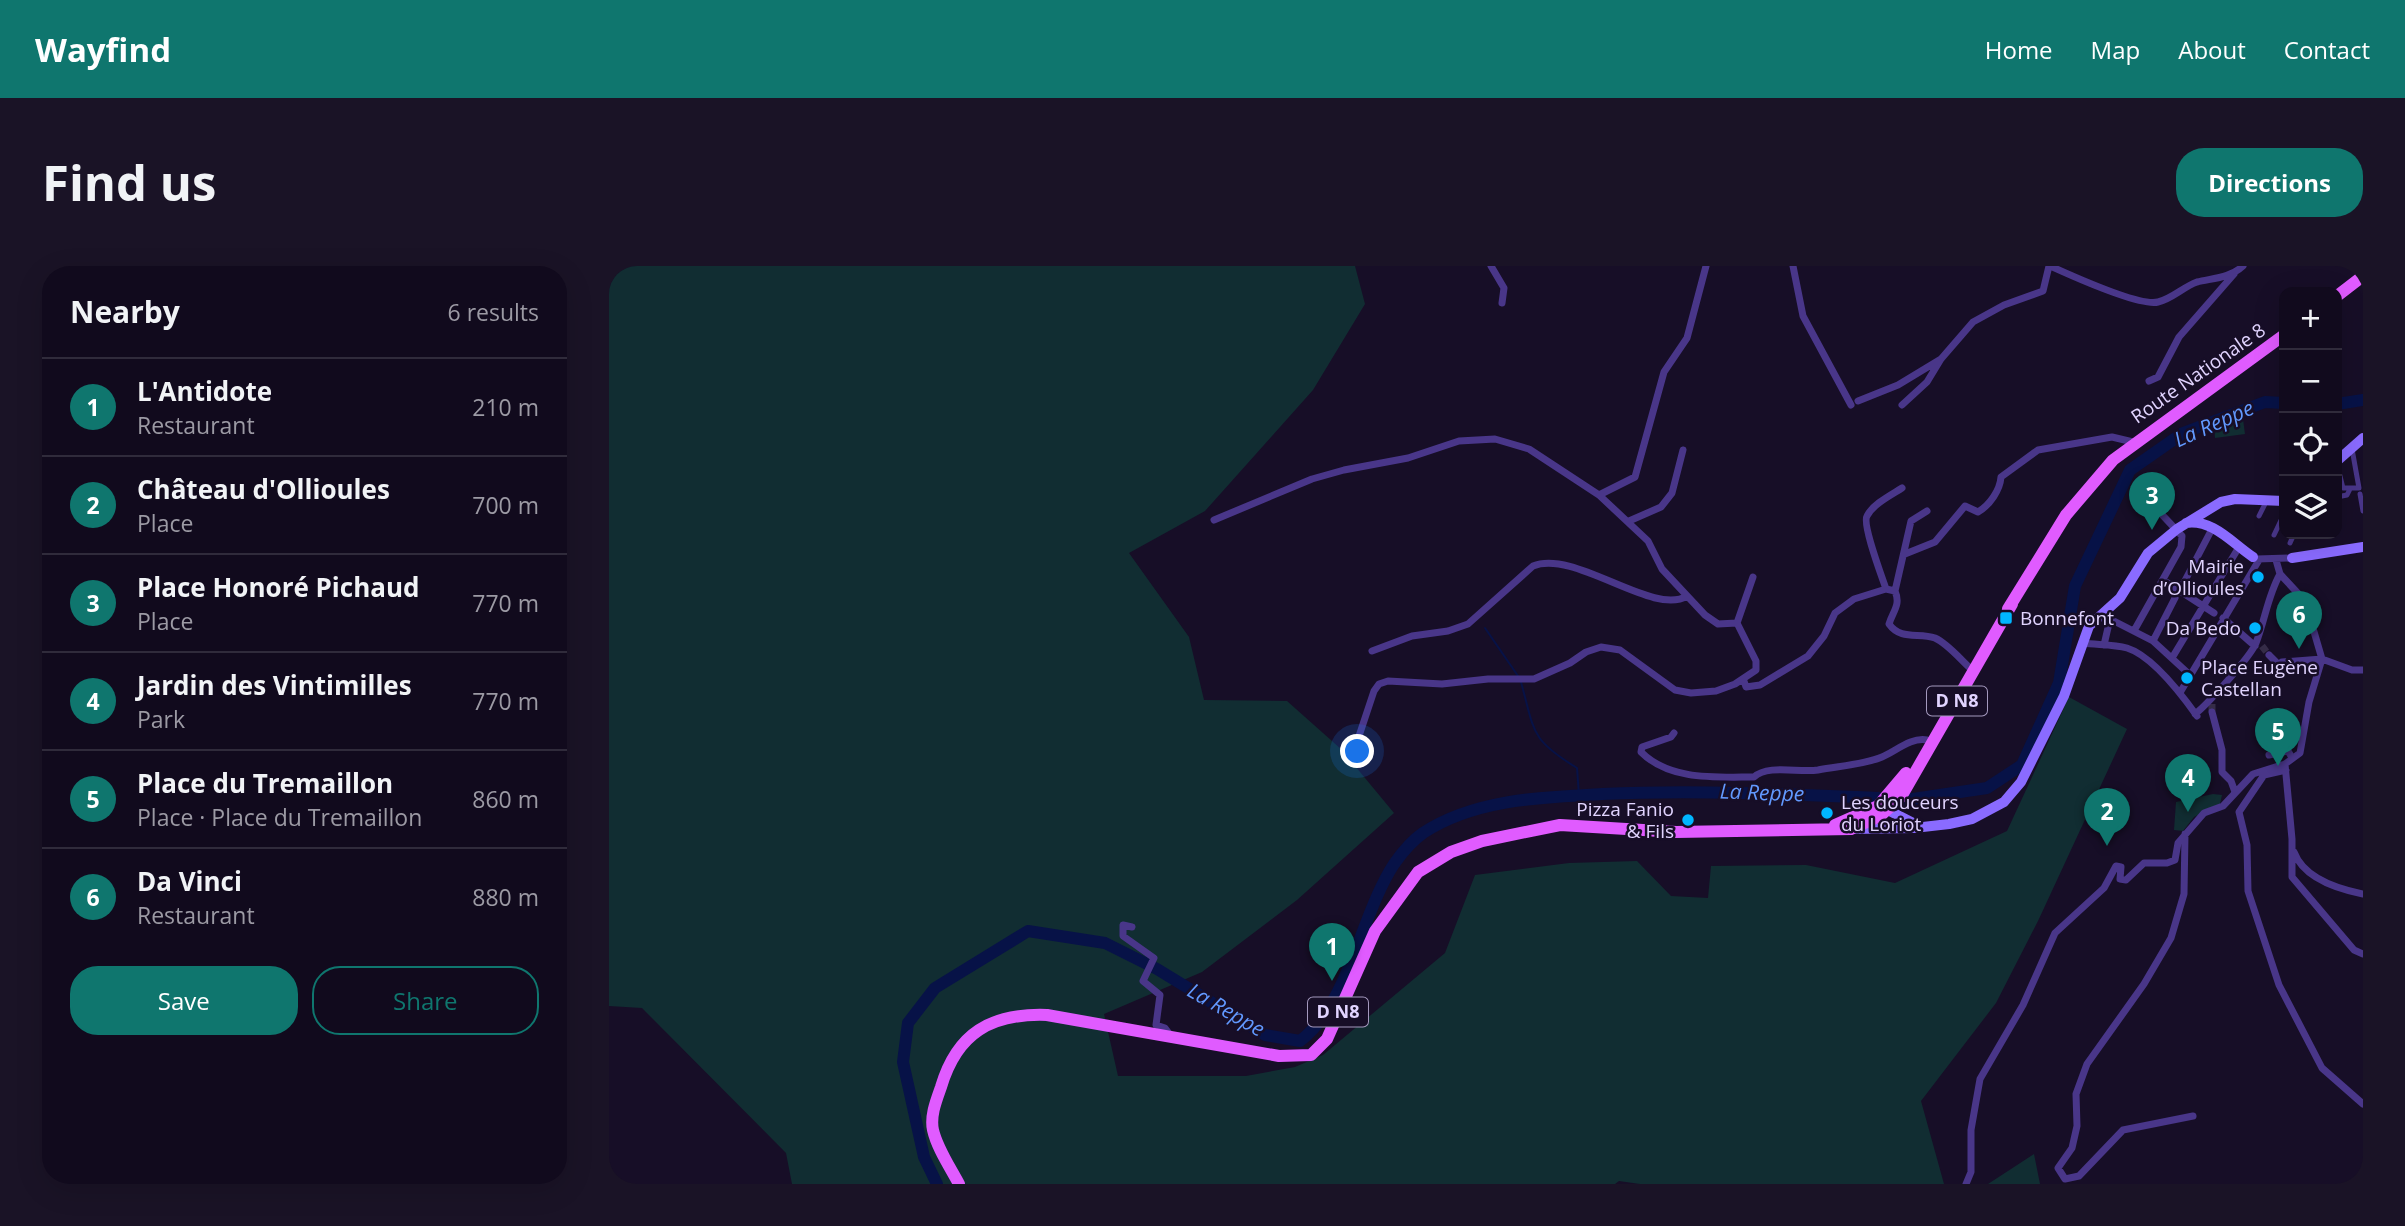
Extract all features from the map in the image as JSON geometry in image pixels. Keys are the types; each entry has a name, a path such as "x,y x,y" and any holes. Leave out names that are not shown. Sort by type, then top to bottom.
{"main road":[{"path":"2342,292 2363,276"},
{"name":"Route Nationale 8","path":"2133,442 2279,339"},
{"path":"2342,458 2363,438"},
{"name":"D N8","path":"1812,829 1885,809 1970,667 2082,494 2133,442"},
{"path":"1851,829 1927,827 1972,819 2004,802 2014,793 2064,696 2089,626 2108,615 2148,553 2182,526 2227,499 2279,501"},
{"path":"2213,506 2209,515 2213,527"},
{"path":"2182,526 2199,522 2213,527 2256,558"},
{"path":"2291,558 2363,547"},
{"name":"D N8","path":"959,1184 936,1138 932,1121 950,1065 970,1034 989,1023 1031,1014 1291,1057 1318,1051 1327,1039 1375,931 1411,879 1425,866 1467,846 1560,825 1676,832 1851,829 1885,809 1901,797 2012,604"},
{"path":"1901,797 1902,818"},
{"path":"1885,809 1927,827"},
{"path":"1885,809 1895,829"}],"street":[{"path":"1492,266 1504,288 1502,303"},
{"path":"1599,495 1635,477 1664,372 1687,338 1706,266"},
{"path":"1793,266 1803,316 1854,403 1898,385 1941,359"},
{"path":"1902,405 1927,382 1941,359 1973,322 2004,305 2043,291 2050,266 2098,287 2148,302 2158,302 2181,288 2199,282 2234,274"},
{"path":"2149,381 2158,377 2179,337 2243,266"},
{"path":"1905,554 1935,542 1965,506 1978,512 1983,509 1999,488 2001,477 2027,455 2038,450 2112,437 2133,442"},
{"path":"1214,520 1323,476 1408,458 1459,440 1478,438 1518,444 1558,466 1599,495 1629,521 1649,541 1662,569 1718,624 1737,623"},
{"path":"2351,448 2363,511"},
{"path":"1629,521 1661,507 1672,493 1683,450"},
{"path":"2340,476 2343,488 2360,490"},
{"path":"1902,488 1867,515 1864,525 1898,605 1888,624 1893,629 1914,637 1933,637 1970,667"},
{"path":"2342,496 2347,495 2350,489"},
{"path":"2135,629 2181,547 2182,526 2152,504 2153,498"},
{"path":"2259,516 2267,500"},
{"path":"1891,590 1905,554 1911,522 1927,511"},
{"path":"2274,535 2279,524"},
{"path":"2153,641 2213,527"},
{"path":"2290,543 2292,539"},
{"path":"2171,660 2239,547"},
{"path":"2181,691 2256,558 2291,558"},
{"path":"2276,560 2280,574 2305,601 2322,659 2309,702 2300,752 2291,756 2285,767 2293,848 2292,877 2354,950 2363,954"},
{"path":"1372,651 1412,636 1448,631 1468,624 1533,566 1541,563 1571,566 1617,586 1666,599 1680,601 1687,596"},
{"path":"2083,643 2135,651 2181,691 2196,715 2211,706 2220,686 2259,646 2280,574"},
{"path":"1358,739 1374,691 1379,684 1534,679 1601,647 1620,650 1675,690 1691,693 1716,691 1744,681 1756,670 1756,661 1737,623 1753,577"},
{"path":"2163,580 2178,594 2214,613"},
{"path":"1744,681 1751,689 1808,656 1824,636 1835,613 1859,596 1891,590"},
{"path":"2104,645 2108,615 2153,641 2190,675"},
{"path":"2224,618 2259,646"},
{"path":"2269,655 2279,662 2322,659 2352,670 2363,670"},
{"path":"2151,676 2161,674"},
{"path":"2211,706 2222,750 2222,772 2231,781 2235,792"},
{"path":"1674,733 1671,737 1642,747 1641,752 1659,764 1696,776 1754,777 1759,773 1775,771 1814,771 1880,758 1916,740 1927,740"},
{"path":"2269,755 2288,751 2291,756"},
{"path":"1966,1184 1971,1171 1974,1098 1980,1079 2023,1005 2055,933 2105,888 2116,866 2121,867 2120,879 2126,880 2144,863 2167,863 2175,860 2178,843 2204,813 2223,806 2253,774 2285,767"},
{"path":"2263,773 2239,812 2247,845 2248,891 2279,985 2322,1068 2363,1104"},
{"path":"2185,834 2184,894 2171,938 2144,984 2087,1064 2076,1094 2077,1126 2071,1148 2058,1168 2065,1179 2079,1176 2123,1130 2193,1116"},
{"path":"2293,848 2296,859 2310,872 2336,889 2363,894"},
{"path":"2299,888 2298,874 2310,872"},
{"path":"1132,928 1123,925 1123,936 1154,958 1143,981 1160,995 1156,1025 1168,1030 1171,1037"}],"green space":[{"path":"609,266 1355,266 1365,304 1313,390 1205,511 1129,553 1189,637 1204,700 1287,701 1341,749 1394,813 1297,900 1202,972 1104,1014 1118,1076 1246,1076 1295,1067 1323,1055 1445,953 1475,875 1569,863 1637,861 1671,896 1708,898 1711,866 1806,865 1895,883 2007,831 2069,697 2127,729 2038,921 1996,1003 1921,1101 1944,1184 1640,1184 1619,1181 1615,1184 792,1184 786,1153 642,1008 609,1006"},
{"path":"2243,419 2245,434 2215,438 2214,427"},
{"path":"2213,794 2222,795 2220,804 2194,817 2183,831 2174,830 2176,802"},
{"path":"2034,1154 2040,1184 1988,1184"}],"waterway":[{"name":"La Reppe","path":"2342,403 2363,400"},
{"name":"La Reppe","path":"1906,800 1987,788 2022,765 2059,683 2075,586 2130,470 2183,433 2265,402 2279,403"},
{"path":"1485,628 1518,676"},
{"path":"1521,682 1532,724 1542,741 1550,750 1577,768 1579,795"},
{"name":"La Reppe","path":"937,1184 924,1157 903,1062 908,1023 935,988 1028,931 1105,943 1157,969 1265,1035 1300,1041 1317,1025 1331,1005 1382,885 1394,864 1407,847 1423,833 1464,813 1509,802 1579,795 1705,792 1878,798"}],"tunnel":[{"path":"2262,646 2269,655"},
{"path":"2212,704 2212,712"}],"place":[{"name":"Place Honoré Pichaud","path":"2152,530"},
{"name":"Mairie d’Ollioules","path":"2258,577"},
{"name":"Bonnefont","path":"2006,618"},
{"name":"Da Bedo","path":"2255,628"},
{"name":"Da Vinci","path":"2299,649"},
{"name":"Place Eugène Castellan","path":"2187,678"},
{"name":"Place du Tremaillon","path":"2278,766"},
{"name":"Jardin des Vintimilles","path":"2188,812"},
{"name":"Les douceurs du Loriot","path":"1827,813"},
{"name":"Pizza Fanio & Fils","path":"1688,820"},
{"name":"Château d'Ollioules","path":"2107,846"},
{"name":"L'Antidote","path":"1332,981"}]}
